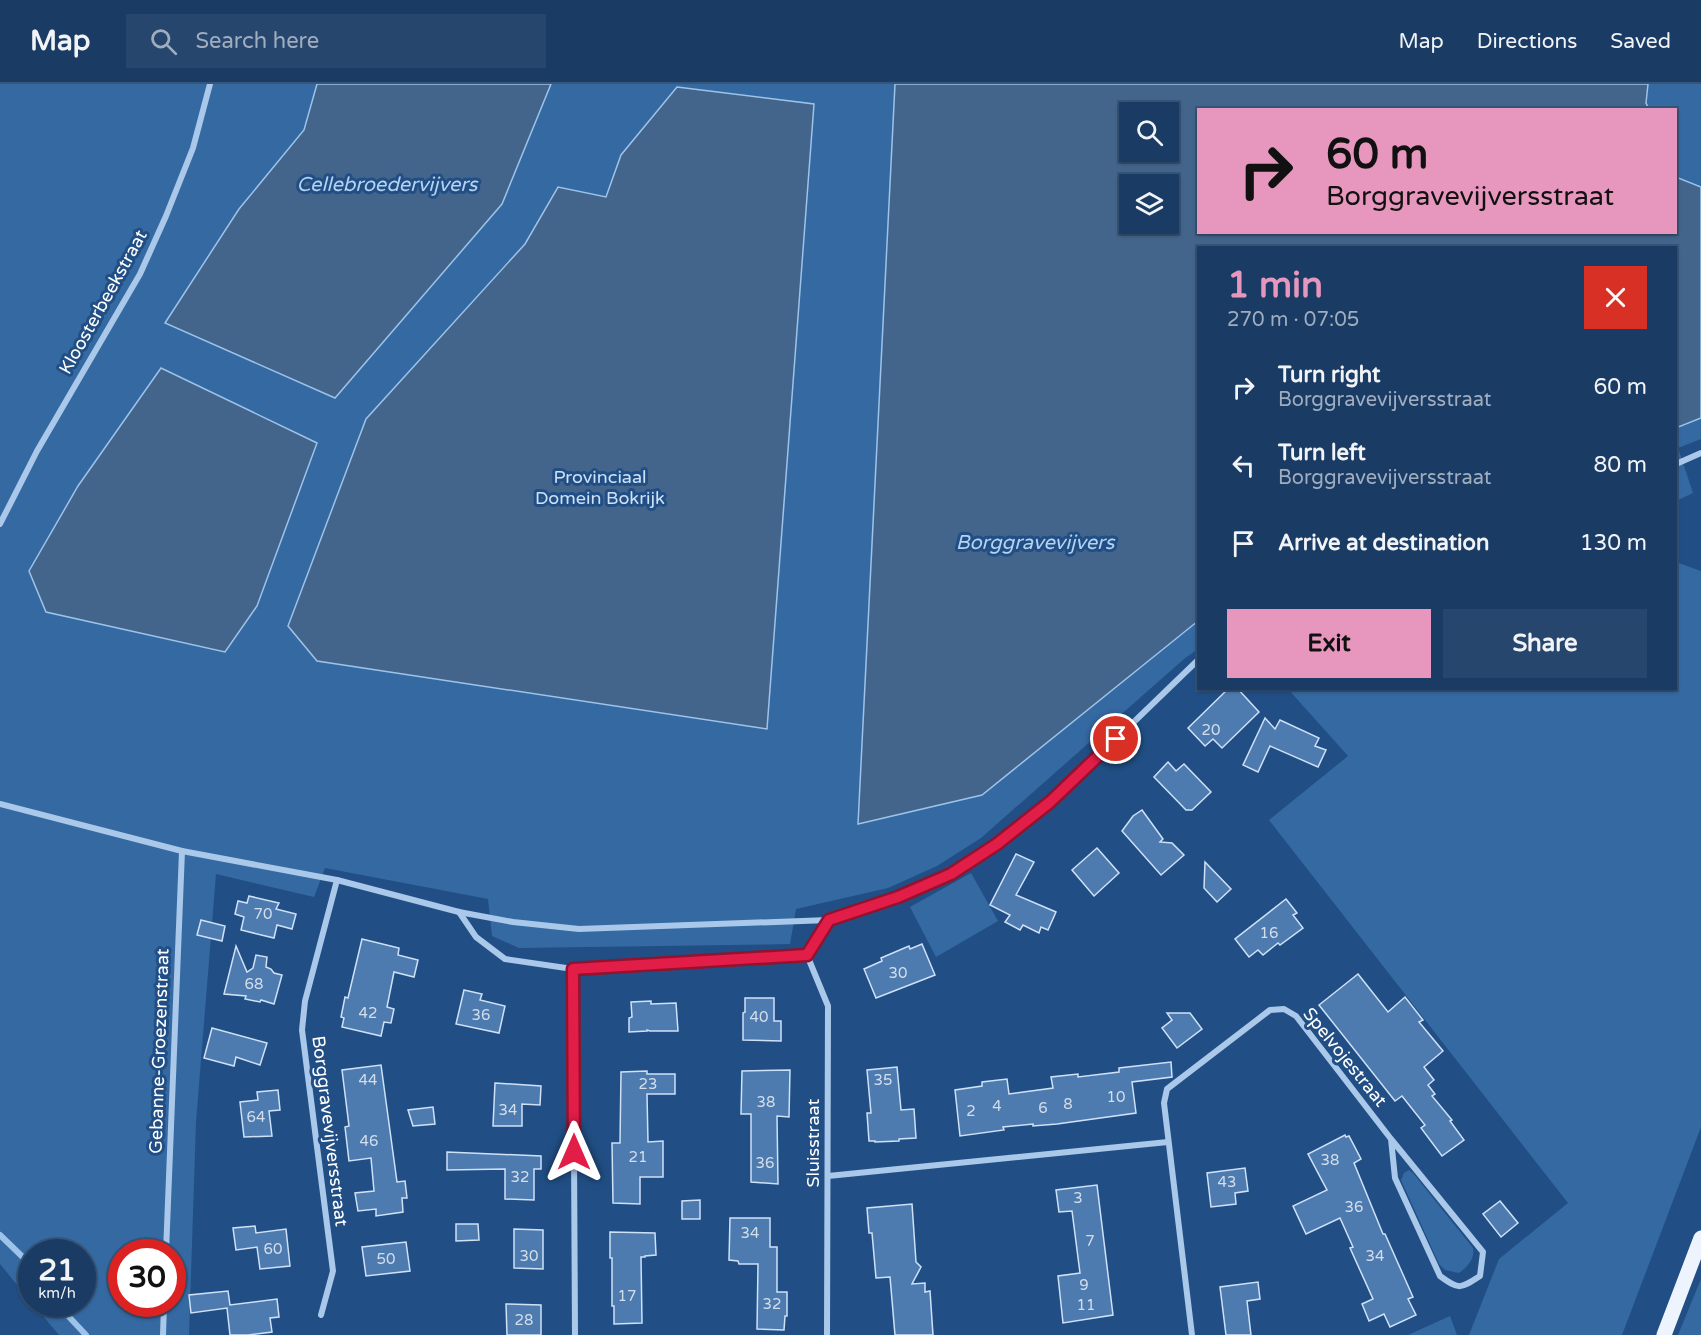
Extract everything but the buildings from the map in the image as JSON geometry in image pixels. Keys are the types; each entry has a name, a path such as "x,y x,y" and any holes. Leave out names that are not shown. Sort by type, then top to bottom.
{"main road":[{"path":"1664,1335 1701,1238"}],"street":[{"name":"Kloosterbeekstraat","path":"0,524 37,451 140,274 166,216 192,148 210,84"},
{"path":"1677,464 1701,453"},
{"path":"0,804 182,851 337,880 459,912 513,922 579,928 829,920 898,897 951,874 997,844 1050,802 1197,661"},
{"name":"Gebanne-Groezenstraat","path":"167,1239 182,851"},
{"name":"Borggravevijversstraat","path":"321,1315 333,1271 302,1030 305,1000 337,880"},
{"path":"459,912 476,937 505,958 573,969 807,955 829,920"},
{"name":"Sluisstraat","path":"807,955 828,1006 827,1335"},
{"path":"573,969 575,1335"},
{"name":"Spelvojestraat","path":"1192,1335 1164,1103 1167,1089 1270,1010 1284,1009 1296,1016 1391,1139 1483,1252 1480,1276 1465,1286 1453,1286 1440,1276 1395,1178 1391,1139"},
{"path":"828,1176 1168,1142"},
{"path":"163,1335 164,1317"}],"green space":[{"name":"Provinciaal Domein Bokrijk","path":"0,84 1701,84 1701,416 1677,246 1197,246 1197,650 981,838 937,866 888,888 796,909 790,944 519,948 492,936 488,899 325,868 314,897 216,874 196,1122 189,1335 59,1335 44,1317 96,1317 96,1239 18,1239 18,1286 0,1264"},
{"path":"1701,418 1701,439 1678,448 1693,493 1677,501 1677,428"},
{"path":"1677,562 1701,571 1701,1127 1622,1335 1469,1335 1499,1259 1568,1203 1269,820 1348,756 1289,690 1677,690"},
{"path":"971,873 998,921 936,957 910,907"},
{"path":"1409,1170 1473,1248 1472,1259 1459,1273 1445,1270 1439,1264 1401,1180 1404,1173"},
{"path":"1701,1279 1701,1335 1678,1335"},
{"path":"1450,1316 1457,1335 1408,1335"}],"water":[{"name":"Cellebroedervijvers","path":"317,84 551,84 502,204 335,398 165,323 239,209 304,130"},
{"name":"Borggravevijvers","path":"895,84 1648,84 1646,103 1648,108 1197,108 1197,234 1677,234 1677,177 1701,187 1701,418 1677,428 1677,246 1197,246 1197,622 982,795 858,824"},
{"path":"677,87 814,104 767,729 317,661 288,626 366,419 525,244 558,187 606,197 621,155"},
{"path":"161,368 317,443 257,606 225,652 46,612 29,571 78,486"}],"waterway":[{"path":"0,1235 18,1252"},
{"path":"69,1317 86,1335"}],"route":[{"path":"574,1152 573,969 807,955 829,920 898,897 951,874 997,844 1050,802 1116,739"}]}
